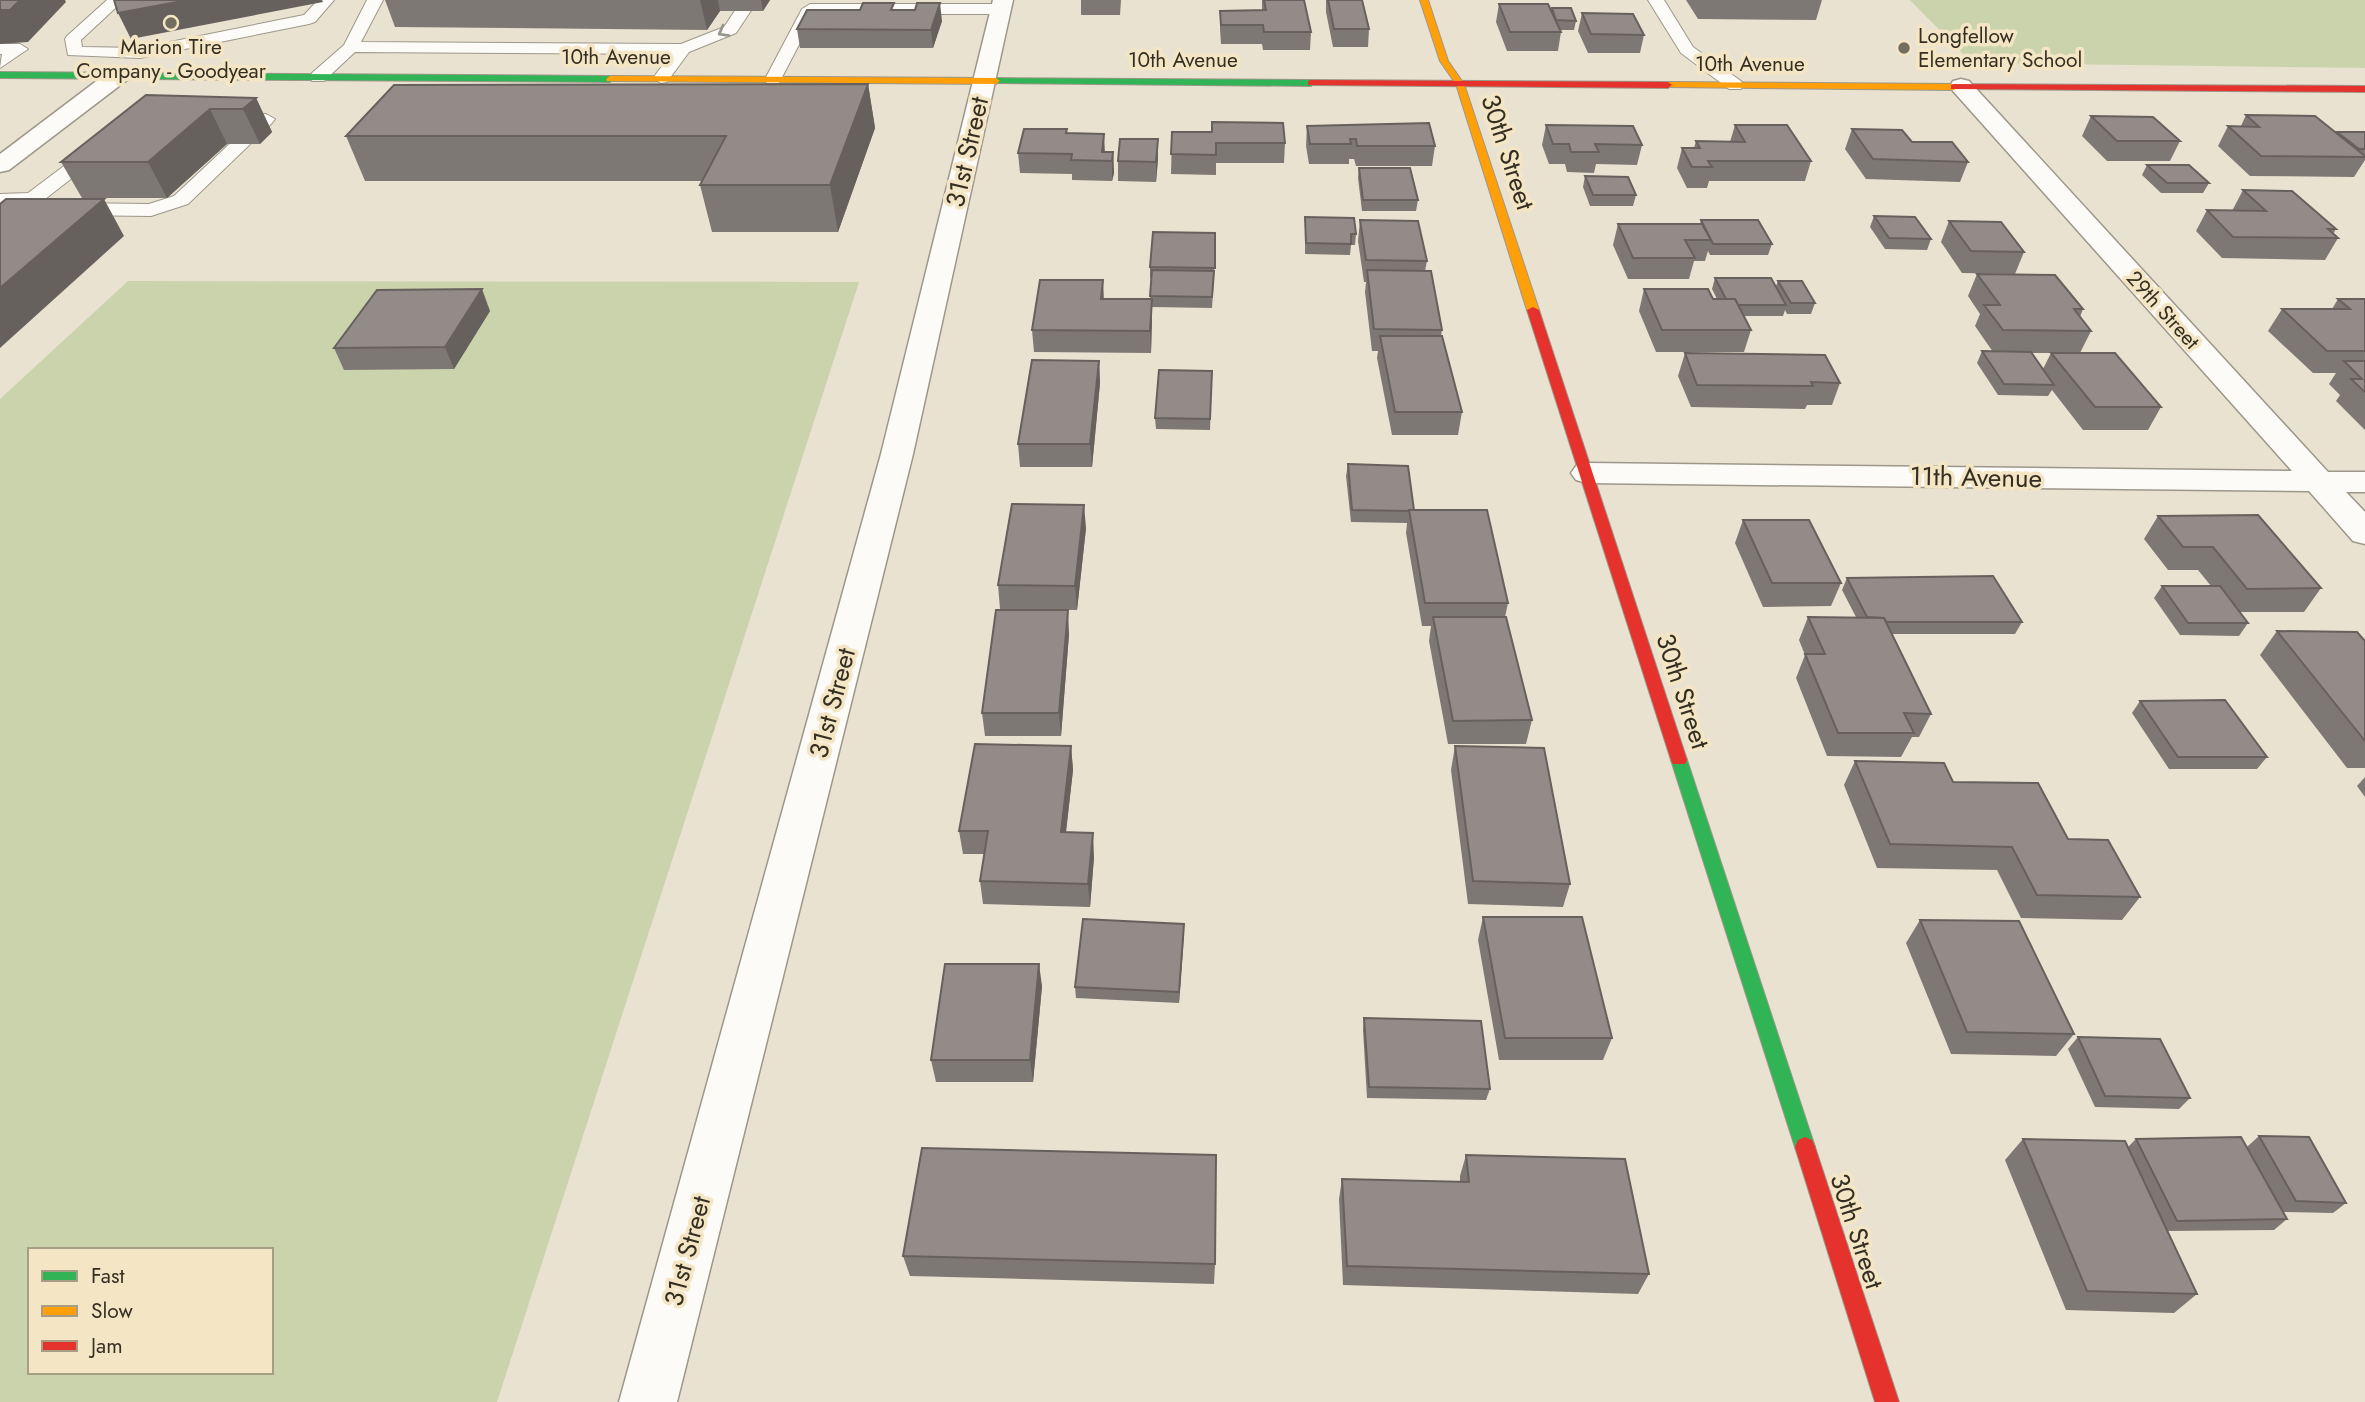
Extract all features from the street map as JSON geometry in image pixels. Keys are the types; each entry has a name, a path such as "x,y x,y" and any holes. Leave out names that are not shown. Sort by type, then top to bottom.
{"street":[{"name":"30th Street","path":"1424,0 1444,61 1460,84 1887,1402"},
{"name":"31st Street","path":"648,1402 897,454 1002,4"},
{"name":"10th Avenue","path":"0,75 2365,89"},
{"path":"0,165 115,75"},
{"name":"29th Street","path":"1961,86 2365,533"},
{"name":"11th Avenue","path":"1587,473 2365,482"}],"lane":[{"path":"116,0 73,39 74,52 140,53 309,19 326,0"},
{"path":"318,76 351,47 375,0"},
{"path":"351,47 683,49 730,30 750,0"},
{"path":"1656,0 1687,50 1735,85"},
{"path":"773,79 810,9 1002,4"},
{"path":"0,49 20,49 0,63"},
{"path":"661,78 683,49"},
{"path":"115,75 140,53"},
{"path":"33,199 41,208 151,210 181,200 266,119 239,119"},
{"path":"0,200 33,199 115,135"}],"green space":[{"path":"1910,0 2365,0 2365,68 1972,63"},
{"path":"128,281 859,282 497,1402 0,1402 0,399"}],"building":[{"path":"0,0 20,0 10,10 0,10"},
{"path":"114,0 188,0 118,13"},
{"path":"1264,0 1304,0 1311,32 1264,32 1263,25 1221,25 1220,11 1266,10"},
{"path":"1328,0 1362,0 1369,29 1334,29"},
{"path":"863,3 894,3 891,10 915,10 917,3 940,3 931,30 797,29 807,10 860,10"},
{"path":"1499,4 1548,4 1561,32 1510,32"},
{"path":"1552,8 1571,8 1576,21 1556,20"},
{"path":"1582,13 1633,14 1644,35 1591,34"},
{"path":"868,84 830,185 700,185 726,136 346,136 394,85"},
{"path":"146,95 256,98 243,109 210,109 148,162 61,162"},
{"path":"2246,115 2315,116 2365,157 2261,156 2228,126 2259,127"},
{"path":"2091,116 2153,117 2180,141 2117,141"},
{"path":"1212,122 1283,123 1285,143 1216,143 1216,155 1171,154 1172,132 1212,132"},
{"path":"1429,123 1435,146 1357,146 1356,139 1350,139 1351,144 1310,144 1307,126"},
{"path":"1546,125 1633,126 1642,145 1595,144 1599,152 1571,152 1569,144 1553,144"},
{"path":"1735,125 1787,125 1811,161 1708,161 1712,167 1692,167 1682,148 1700,148 1696,141 1745,142"},
{"path":"1024,129 1067,129 1066,133 1104,134 1102,152 1113,152 1112,161 1071,160 1072,154 1018,153"},
{"path":"1852,129 1902,130 1912,142 1952,142 1968,162 1873,159"},
{"path":"2337,132 2365,132 2365,149 2359,149"},
{"path":"1120,139 1158,139 1156,162 1118,161"},
{"path":"2147,165 2189,165 2209,183 2167,183"},
{"path":"1359,168 1410,168 1418,200 1363,200"},
{"path":"1585,176 1628,177 1636,195 1593,195"},
{"path":"2243,190 2292,191 2336,229 2328,229 2338,238 2233,237 2207,210 2266,211"},
{"path":"6,199 104,199 0,288 0,204"},
{"path":"1874,216 1915,217 1931,239 1889,238"},
{"path":"1305,217 1354,218 1356,234 1351,234 1351,244 1306,243"},
{"path":"1360,220 1418,221 1427,261 1366,260"},
{"path":"1701,220 1758,220 1772,244 1713,244"},
{"path":"1949,221 2001,222 2024,252 1971,251"},
{"path":"1618,224 1702,224 1711,240 1685,240 1695,258 1633,258"},
{"path":"1153,232 1215,233 1215,268 1150,267"},
{"path":"1152,270 1214,271 1212,297 1150,296"},
{"path":"1367,270 1431,271 1442,330 1374,329"},
{"path":"1977,274 2055,275 2083,309 2074,309 2091,331 2003,330 1984,305 2000,305"},
{"path":"1715,278 1771,278 1786,305 1738,305 1735,299 1726,299"},
{"path":"1040,280 1103,280 1101,299 1152,299 1150,331 1032,330"},
{"path":"1778,281 1802,281 1815,303 1791,303"},
{"path":"482,289 445,347 334,348 377,290"},
{"path":"1644,289 1708,289 1713,299 1735,299 1751,330 1662,330"},
{"path":"2338,299 2365,299 2365,351 2327,351 2282,309 2350,309"},
{"path":"1380,336 1442,336 1462,412 1395,412"},
{"path":"1982,351 2031,352 2054,385 2004,384"},
{"path":"1685,353 1825,355 1840,383 1811,382 1813,386 1697,385"},
{"path":"2051,353 2115,353 2161,407 2095,407"},
{"path":"1032,360 1099,361 1090,444 1018,444"},
{"path":"2344,361 2365,361 2365,392 2351,379 2362,379"},
{"path":"1159,370 1212,371 1210,419 1155,418"},
{"path":"1348,464 1408,466 1414,510 1352,510"},
{"path":"1012,504 1084,505 1075,586 998,585"},
{"path":"1409,510 1487,510 1508,603 1425,603"},
{"path":"2258,515 2321,588 2247,589 2213,547 2183,547 2158,516"},
{"path":"1743,520 1809,520 1841,583 1772,583"},
{"path":"1993,576 2022,622 1886,622 1884,618 1867,617 1847,578"},
{"path":"2162,586 2220,586 2248,623 2188,623"},
{"path":"996,610 1068,610 1059,713 982,713"},
{"path":"1433,617 1506,617 1532,720 1453,721"},
{"path":"1808,617 1884,618 1931,714 1904,713 1914,733 1838,733 1805,654 1825,654"},
{"path":"2277,631 2357,632 2365,641 2365,741"},
{"path":"2225,700 2267,757 2178,757 2140,701"},
{"path":"975,744 1071,746 1061,832 1093,833 1088,884 980,881 988,831 959,831"},
{"path":"1455,746 1544,748 1570,884 1473,881"},
{"path":"1855,761 1944,763 1953,782 2038,783 2068,839 2108,840 2140,897 2037,895 2012,847 1890,844"},
{"path":"1483,917 1582,917 1612,1038 1505,1038"},
{"path":"1083,919 1184,924 1179,992 1075,987"},
{"path":"1920,920 2019,921 2074,1034 1967,1032"},
{"path":"945,964 1039,964 1030,1060 931,1060"},
{"path":"1364,1018 1481,1021 1490,1089 1369,1087"},
{"path":"2078,1037 2160,1039 2190,1098 2105,1096"},
{"path":"2259,1136 2309,1137 2346,1203 2296,1201"},
{"path":"2241,1137 2287,1219 2177,1221 2136,1139"},
{"path":"2023,1139 2125,1141 2197,1294 2087,1291"},
{"path":"922,1148 1216,1155 1215,1264 903,1256"},
{"path":"1466,1155 1625,1159 1649,1274 1347,1266 1342,1179 1469,1182"}],"traffic: fast":[{"path":"0,75 610,79"},
{"path":"996,81 1311,83"},
{"path":"1679,760 1805,1147"}],"traffic: slow":[{"path":"1424,0 1444,61 1460,84 1533,310"},
{"path":"610,79 996,81"},
{"path":"1668,85 1954,87"}],"traffic: jam":[{"path":"1311,83 1668,85"},
{"path":"1954,87 2365,89"},
{"path":"1533,310 1679,760"},
{"path":"1805,1147 1887,1402"}],"place":[{"name":"Marion Tire Company - Goodyear","path":"171,23"},
{"name":"Longfellow Elementary School","path":"1904,48"}]}
